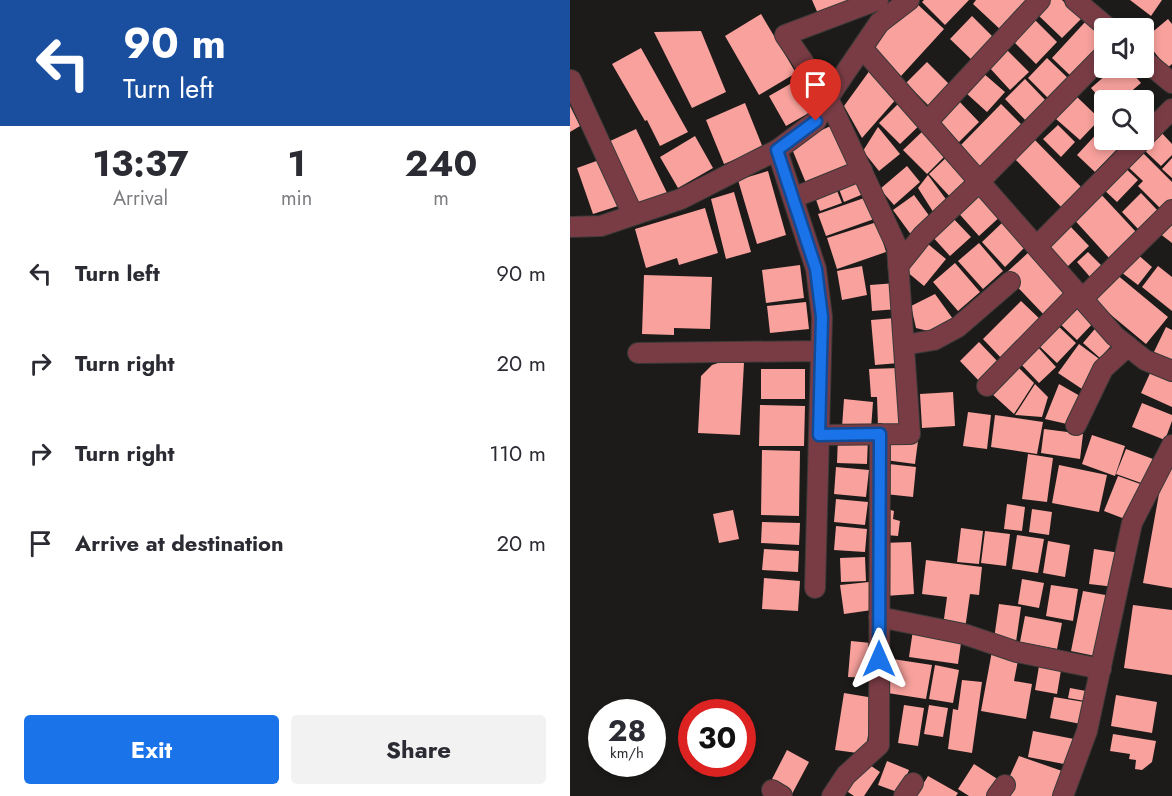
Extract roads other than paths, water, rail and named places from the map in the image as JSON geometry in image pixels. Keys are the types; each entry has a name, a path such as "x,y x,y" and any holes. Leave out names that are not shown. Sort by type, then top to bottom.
{"street":[{"path":"819,435 910,434 897,247 828,98 785,35 879,0"},
{"path":"570,227 601,226 681,199 777,150 816,121 828,98 879,23 909,0"},
{"path":"927,122 1040,0"},
{"path":"1075,0 1096,18"},
{"path":"862,48 1115,336 1145,360 1172,372"},
{"path":"898,266 922,236 980,181 1094,65"},
{"path":"1154,68 1172,83"},
{"path":"571,80 633,215"},
{"path":"1154,127 1172,109"},
{"path":"777,150 816,269 822,317 815,588"},
{"path":"1037,246 1131,150"},
{"path":"793,198 862,170"},
{"path":"987,386 1172,210"},
{"path":"904,345 934,340 958,327 1010,282"},
{"path":"1076,425 1103,369 1128,346"},
{"path":"639,352 821,351"},
{"path":"832,796 846,775 879,745 880,434"},
{"path":"1063,796 1087,731 1132,523 1172,445"},
{"path":"879,617 964,634 1017,652 1101,669"}]}
